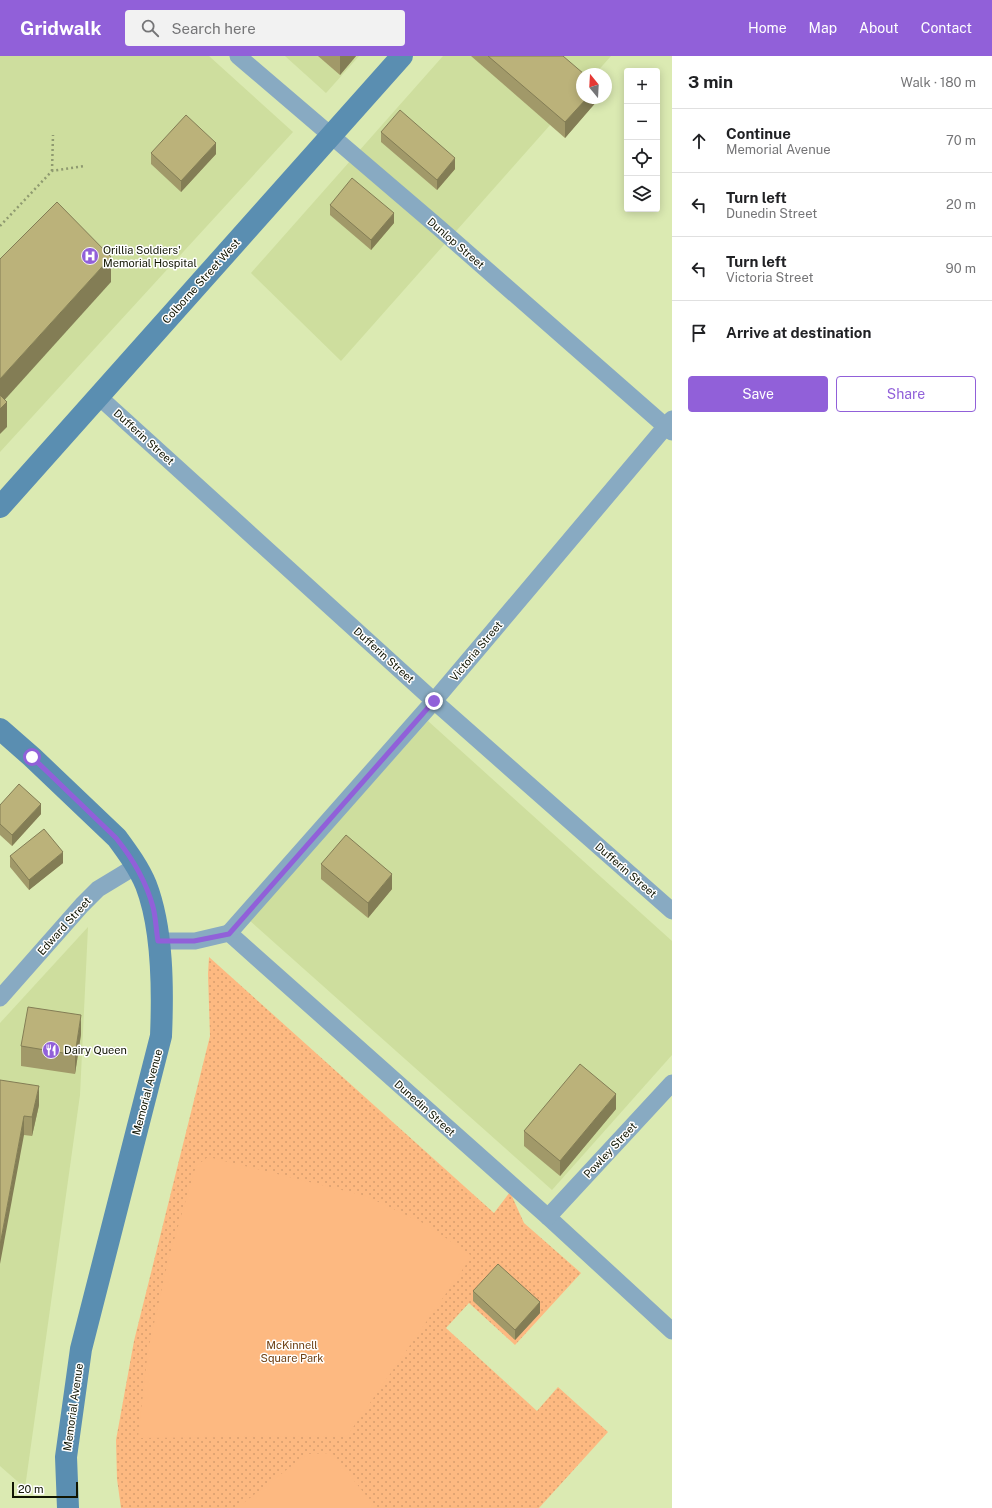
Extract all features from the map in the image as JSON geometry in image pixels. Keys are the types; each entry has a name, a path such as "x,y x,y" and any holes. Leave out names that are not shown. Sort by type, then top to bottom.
{"main road":[{"name":"Colborne Street West","path":"0,507 402,56"},
{"name":"Memorial Avenue","path":"0,729 32,757 116,838 136,866 146,885 153,908 162,985 161,1036 82,1349 66,1457 68,1508"}],"street":[{"name":"Dunlop Street","path":"238,56 670,426"},
{"name":"Dufferin Street","path":"98,396 434,701 672,911"},
{"name":"Victoria Street","path":"229,934 434,701 670,426"},
{"name":"Edward Street","path":"0,998 98,888 136,866"},
{"path":"158,941 194,941 229,934"},
{"name":"Dunedin Street","path":"229,934 548,1217 672,1331"},
{"name":"Powley Street","path":"548,1217 672,1083"}],"path":[{"path":"52,171 53,135"},
{"path":"0,226 52,171 84,166"}],"shaded area":[{"name":"Orillia Soldiers' Memorial Hospital","path":"0,56 209,56 293,132 0,452"},
{"path":"285,56 359,56 326,93"},
{"path":"443,56 611,56 600,68 576,68 576,96 341,361 251,273"},
{"path":"428,721 672,941 672,1055 552,1190 249,920"},
{"path":"88,927 80,1095 25,1488 0,1466 0,1023"}],"green space":[{"name":"McKinnell Square Park","path":"209,957 494,1213 510,1192 524,1223 581,1273 515,1345 469,1303 446,1328 537,1411 558,1387 608,1432 539,1508 121,1508 117,1479 116,1440 134,1341 210,1036 208,974"},
{"path":"208,1157 366,1196 427,1225 472,1256 347,1436 138,1438 148,1350 169,1257 196,1166"},
{"path":"332,1453 376,1508 237,1508 307,1454"}],"building":[{"path":"488,56 563,56 577,68 576,104 582,104 565,122"},
{"path":"400,110 455,158 437,180 381,132"},
{"path":"186,115 216,143 181,181 151,153"},
{"path":"352,178 394,213 371,240 330,205"},
{"path":"57,202 111,257 0,379 0,259"},
{"path":"0,395 7,402 0,409"},
{"path":"19,784 41,804 12,835 0,824 0,805"},
{"path":"44,829 63,852 29,880 10,856"},
{"path":"346,835 392,874 368,903 321,864"},
{"path":"28,1007 81,1015 75,1055 21,1046"},
{"path":"580,1064 616,1094 560,1161 524,1131"},
{"path":"0,1080 39,1086 32,1117 24,1116 0,1245"},
{"path":"498,1264 540,1302 515,1330 473,1291"}],"place":[{"name":"Orillia Soldiers' Memorial Hospital","path":"90,256"},
{"name":"Dairy Queen","path":"51,1050"}],"route":[{"path":"32,757 116,838 133,861 146,885 153,908 158,941 194,941 229,934 434,701"}]}
